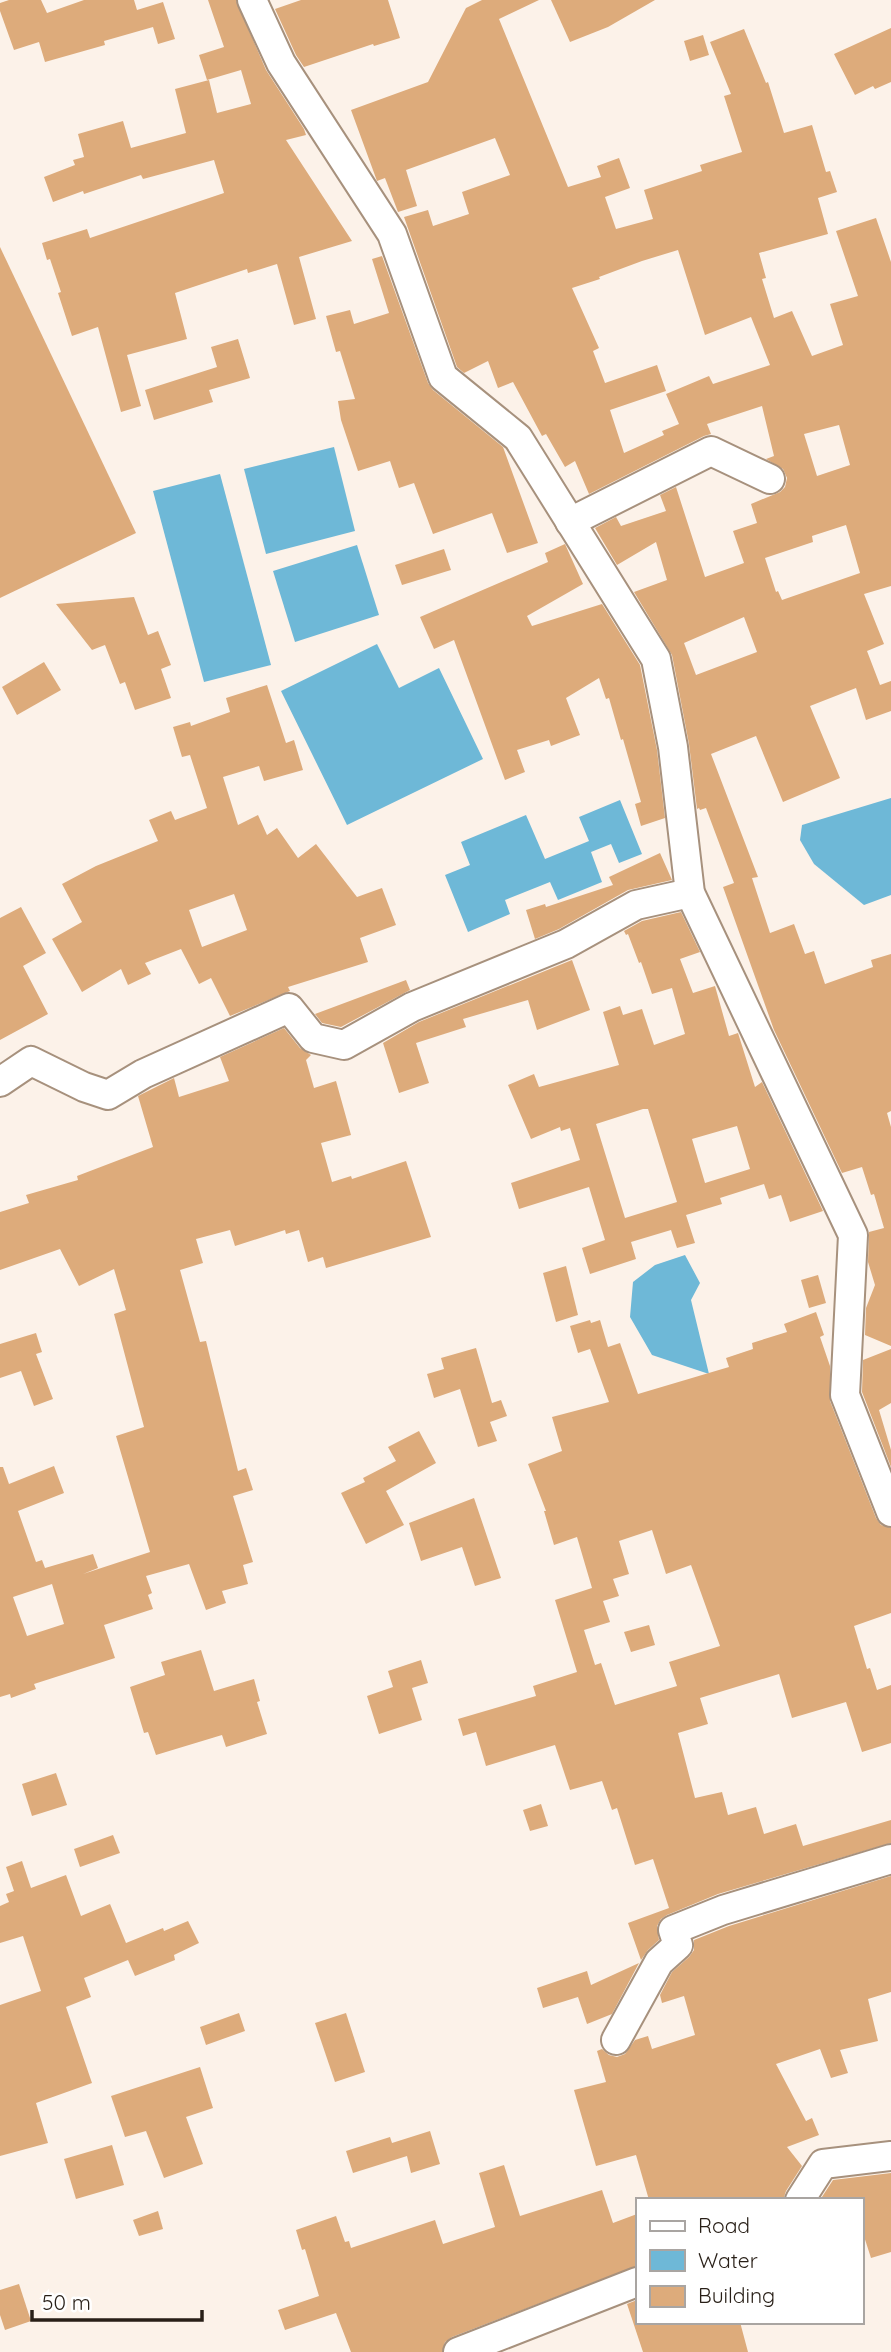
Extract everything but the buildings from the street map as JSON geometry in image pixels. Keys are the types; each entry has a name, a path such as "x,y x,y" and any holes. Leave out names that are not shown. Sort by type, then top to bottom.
{"street":[{"path":"252,0 281,63 392,234 443,377 518,438 656,659 673,747 690,893 853,1235 845,1395 891,1512"},
{"path":"570,522 711,451 770,479"},
{"path":"0,1082 31,1061 84,1087 108,1095 143,1074 289,1007 313,1038 344,1045 412,1007 566,944 636,905 690,893"},
{"path":"616,2040 659,1962 678,1945 673,1930 723,1910 891,1859"},
{"path":"801,2198 823,2164 891,2156"},
{"path":"458,2352 636,2282"}],"water":[{"path":"334,447 355,531 266,554 244,469"},
{"path":"220,474 271,665 204,682 153,491"},
{"path":"357,545 379,615 295,642 273,571"},
{"path":"377,644 399,688 439,668 483,759 347,825 281,691"},
{"path":"891,798 891,895 864,905 814,864 800,840 802,825"},
{"path":"620,800 642,854 619,863 611,844 591,852 602,882 558,900 550,882 505,900 510,914 468,932 445,875 470,865 461,842 526,815 545,859 589,841 579,817"},
{"path":"685,1255 700,1283 691,1300 709,1374 652,1355 630,1317 633,1282 655,1265"}]}
